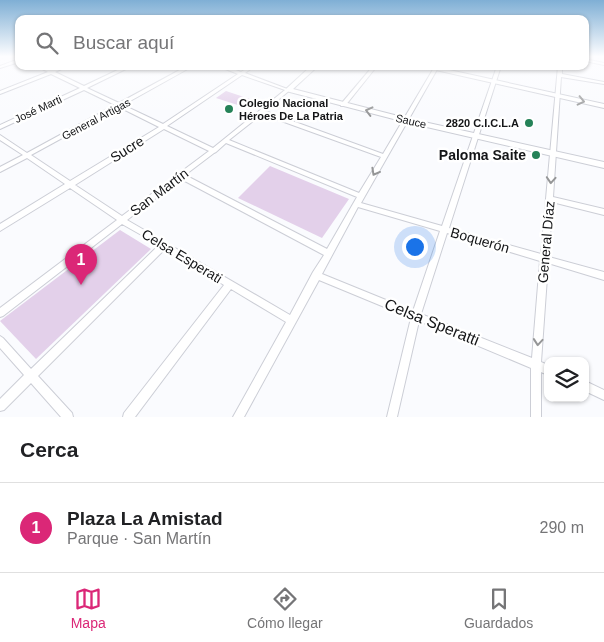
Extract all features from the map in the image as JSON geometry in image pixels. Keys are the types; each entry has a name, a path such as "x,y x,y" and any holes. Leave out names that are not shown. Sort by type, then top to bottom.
{"street":[{"path":"0,94 44,75"},
{"path":"58,75 214,151"},
{"name":"José Marti","path":"0,127 109,75"},
{"name":"General Artigas","path":"0,170 174,75"},
{"name":"Sucre","path":"0,228 164,126 240,75"},
{"name":"Sauce","path":"246,75 288,90 343,105 604,165"},
{"name":"San Martín","path":"0,313 214,151 304,75"},
{"path":"343,105 367,75"},
{"path":"238,417 328,253 432,75"},
{"path":"467,75 604,106"},
{"path":"392,417 416,315 496,75"},
{"name":"General Díaz","path":"536,417 536,364 560,75"},
{"path":"567,75 604,83"},
{"path":"262,112 383,156"},
{"name":"Celsa Esperati","path":"0,137 72,184 122,220 291,320"},
{"path":"226,141 361,195"},
{"path":"181,176 328,253"},
{"path":"550,199 604,212"},
{"name":"Boquerón","path":"356,204 604,276"},
{"path":"0,406 164,245"},
{"name":"Celsa Speratti","path":"316,275 544,368"},
{"path":"128,417 230,284"},
{"path":"0,341 68,417"},
{"path":"589,388 604,394"}],"shaded area":[{"path":"226,91 253,100 244,107 216,98"},
{"path":"270,166 349,199 322,238 238,198"},
{"path":"120,230 151,249 36,359 0,321"}],"place":[{"name":"Colegio Nacional Héroes De La Patria","path":"229,109"},
{"name":"2820 C.I.C.L.A","path":"529,123"},
{"name":"Paloma Saite","path":"536,155"},
{"name":"Plaza La Amistad","path":"81,285"}]}
